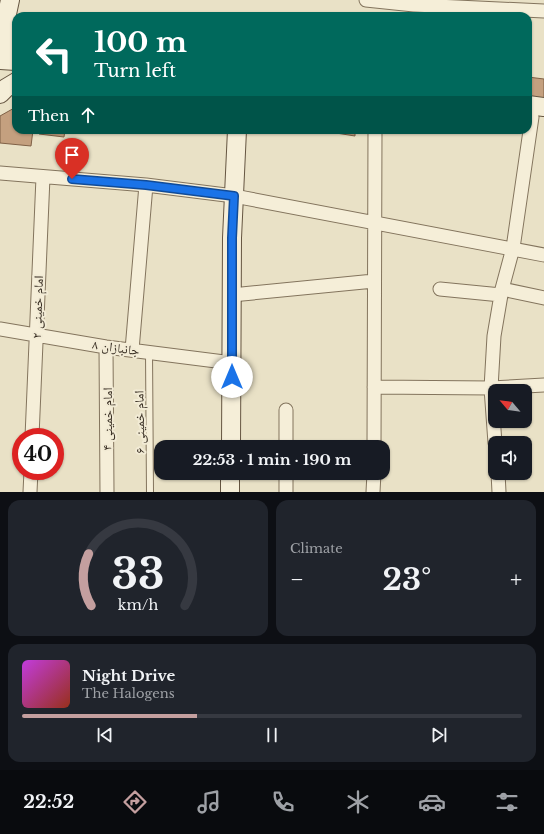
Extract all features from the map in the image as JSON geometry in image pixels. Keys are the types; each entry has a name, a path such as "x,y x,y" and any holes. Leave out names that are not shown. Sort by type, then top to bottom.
{"street":[{"path":"0,47 10,0"},
{"path":"366,0 410,6 544,11"},
{"path":"4,29 10,48 12,50"},
{"path":"0,60 12,61"},
{"path":"0,76 12,77"},
{"path":"0,94 12,84"},
{"path":"490,384 494,336 501,292 513,248 538,110"},
{"path":"231,440 232,238 237,134"},
{"path":"374,440 375,134"},
{"path":"0,174 146,185 234,196 544,255"},
{"name":"امام خمینی ۲","path":"32,428 43,177"},
{"path":"132,350 146,185"},
{"path":"232,295 374,281"},
{"path":"440,289 501,292 544,298"},
{"name":"جانبازان ۸","path":"0,329 132,350 232,363"},
{"name":"امام خمینی ۴","path":"106,346 107,492"},
{"path":"532,386 544,386"},
{"path":"374,388 488,388"},
{"path":"286,410 286,440"},
{"path":"30,492 31,480"},
{"path":"230,480 230,492"},
{"path":"286,480 286,492"},
{"path":"373,492 374,480"},
{"path":"498,480 499,492"}],"lane":[{"name":"امام خمینی ۶","path":"149,352 150,492"}],"building":[{"path":"532,78 544,79 544,99 532,98"},
{"path":"12,109 12,134 32,134 31,146 0,143 0,116"},
{"path":"39,134 64,134 64,137"},
{"path":"342,134 355,134 355,136"}],"route":[{"path":"72,179 146,185 234,196 232,238 232,377"}]}
